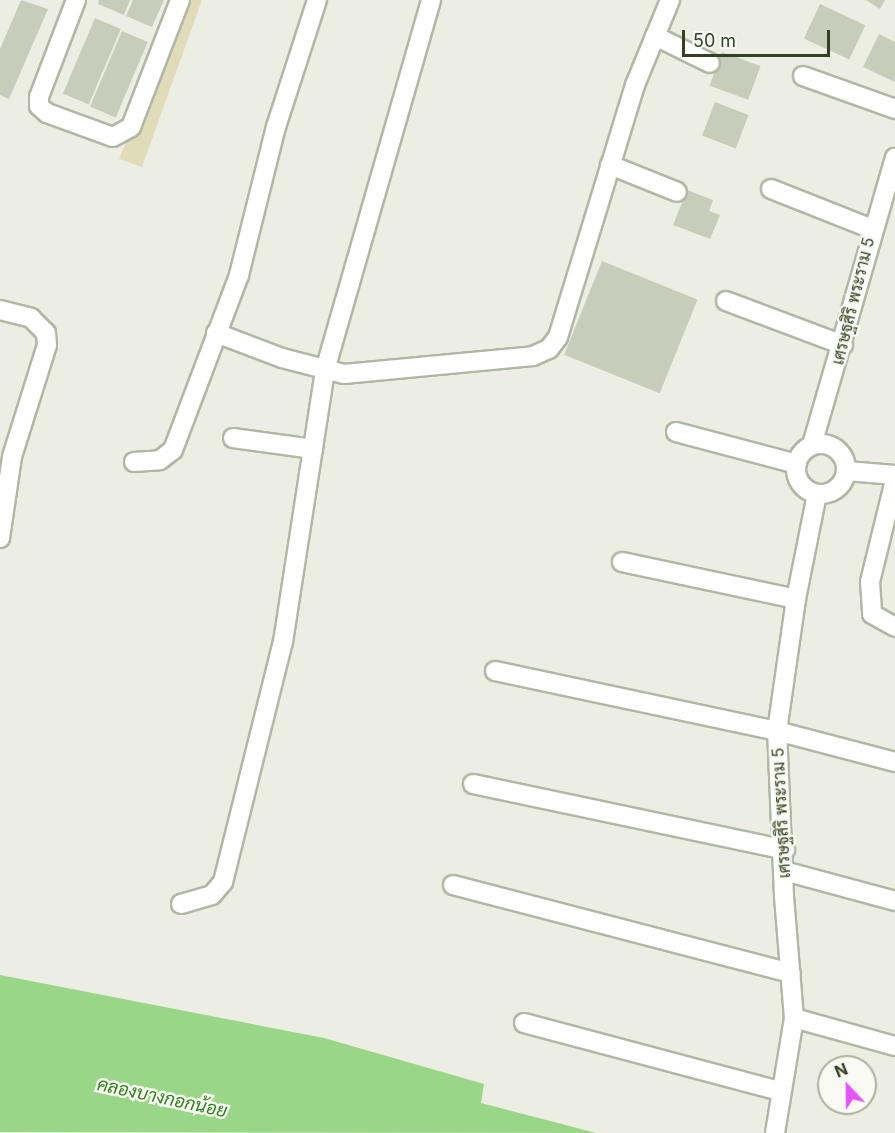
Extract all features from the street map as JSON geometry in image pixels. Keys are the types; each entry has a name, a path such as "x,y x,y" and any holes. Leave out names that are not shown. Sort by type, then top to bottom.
{"street":[{"path":"76,0 39,97 42,110 113,137 131,128 180,0"},
{"path":"134,462 160,460 172,453 238,275 276,127 317,0"},
{"path":"182,904 212,895 223,882 283,642 325,370 431,0"},
{"path":"216,333 325,370 356,373 533,356 549,349 558,337 610,165 669,0"},
{"path":"655,36 710,63"},
{"path":"803,76 895,109"},
{"name":"เศรษฐสิริ พระราม 5","path":"797,464 813,446 843,345 872,229 895,158"},
{"path":"610,165 677,192"},
{"path":"771,189 872,229"},
{"path":"726,301 843,345"},
{"path":"0,310 31,318 46,333 47,345 12,456 0,538"},
{"path":"676,432 797,464 798,480 817,494 840,486 847,471 837,449 813,446"},
{"path":"233,438 313,449"},
{"path":"847,471 895,475"},
{"path":"895,480 870,582 872,614 895,627"},
{"name":"เศรษฐสิริ พระราม 5","path":"775,1133 780,1091 795,1018 784,871 785,850 777,730 796,599 817,494"},
{"path":"622,562 796,599"},
{"path":"495,671 777,730 895,762"},
{"path":"473,784 785,850"},
{"path":"784,871 895,901"},
{"path":"453,885 791,973"},
{"path":"795,1018 895,1046"},
{"path":"524,1023 780,1091"}],"shaded area":[{"path":"186,0 202,0 142,167 119,159"}],"water":[{"name":"คลองบางกอกน้อย","path":"0,975 324,1038 484,1084 481,1103 596,1133 0,1132"}],"building":[{"path":"21,0 48,9 9,99 0,95 0,49"},
{"path":"99,0 130,0 124,15 98,4"},
{"path":"133,0 164,0 152,27 126,16"},
{"path":"866,0 885,0 880,9"},
{"path":"820,4 865,25 849,60 804,38"},
{"path":"95,18 121,29 89,104 63,93"},
{"path":"122,31 148,42 116,117 90,106"},
{"path":"879,34 895,42 895,82 863,67"},
{"path":"722,52 761,66 748,100 710,86"},
{"path":"715,102 749,115 736,149 702,136"},
{"path":"687,190 713,200 709,211 720,215 710,239 673,225"},
{"path":"602,261 697,300 660,393 564,355"}]}
